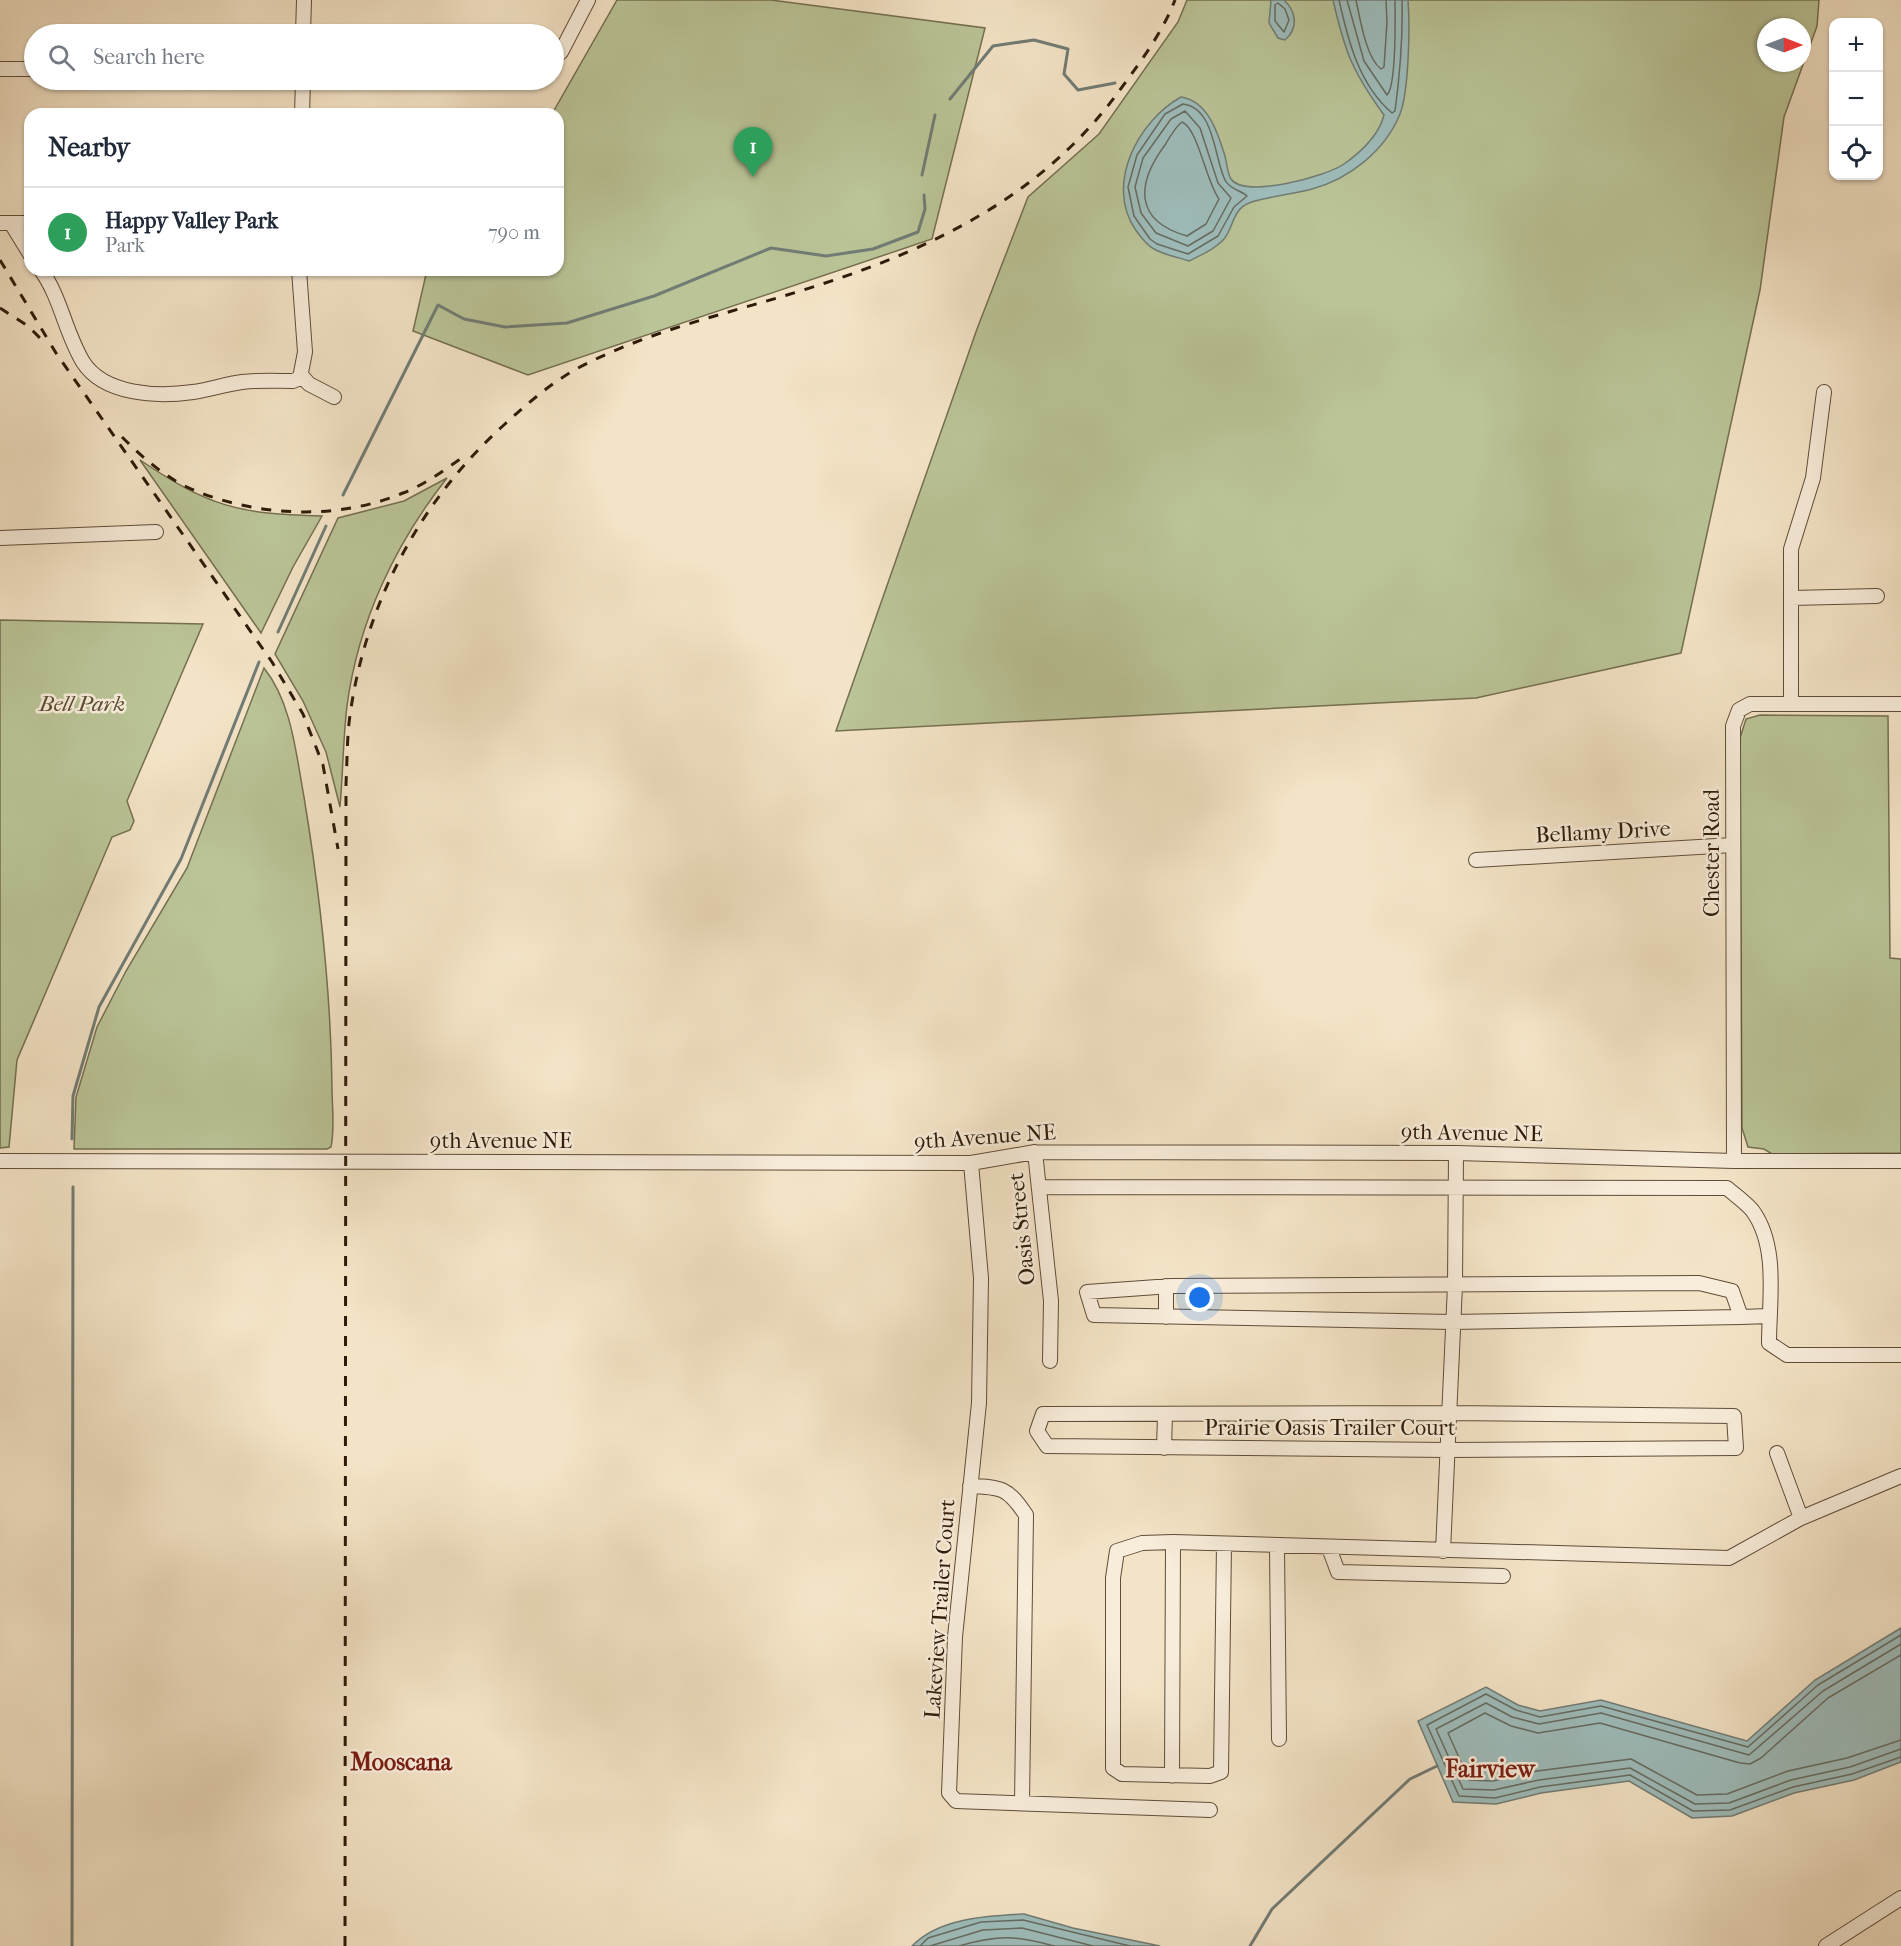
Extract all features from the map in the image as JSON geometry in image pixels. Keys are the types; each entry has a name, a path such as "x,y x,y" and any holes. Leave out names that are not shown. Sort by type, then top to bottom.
{"street":[{"path":"303,24 304,0"},
{"path":"564,46 588,0"},
{"path":"0,69 24,69"},
{"path":"302,108 303,90"},
{"path":"5,223 24,223"},
{"path":"5,223 24,247"},
{"path":"45,276 56,294 72,343 92,374 118,388 180,393 241,382 293,381 301,375 305,352 299,276"},
{"path":"301,375 309,384 334,397"},
{"path":"1791,704 1792,543 1813,477 1824,392"},
{"path":"0,538 139,535 156,532"},
{"path":"1791,598 1877,596"},
{"name":"Chester Road","path":"1734,1161 1733,726 1739,710 1750,704 1901,704"},
{"name":"Bellamy Drive","path":"1476,860 1733,845"},
{"name":"9th Avenue NE","path":"0,1161 970,1163 1035,1152 1456,1153 1734,1161 1901,1161"},
{"name":"Oasis Street","path":"1035,1152 1051,1301 1050,1360"},
{"path":"1443,1551 1455,1285 1456,1153"},
{"name":"Lakeview Trailer Court","path":"970,1163 981,1278 979,1403 955,1637 949,1793 956,1801 1210,1810"},
{"path":"1040,1187 1727,1188 1751,1210 1761,1228 1768,1253 1769,1343 1787,1355 1901,1354"},
{"path":"1741,1317 1732,1291 1699,1283 1166,1286 1087,1292 1094,1315 1452,1322 1741,1317 1769,1316"},
{"path":"1166,1286 1166,1317"},
{"name":"Prairie Oasis Trailer Court","path":"1448,1413 1734,1416 1736,1448 1448,1450 1047,1446 1037,1431 1043,1414 1448,1413"},
{"path":"1164,1448 1165,1415"},
{"path":"1777,1453 1802,1518"},
{"path":"1224,1544 1221,1773 1210,1776 1122,1774 1113,1768 1113,1578 1117,1551 1142,1543 1173,1542 1224,1544 1277,1547 1729,1558 1802,1518 1901,1476"},
{"path":"970,1486 999,1487 1013,1496 1026,1515 1022,1803"},
{"path":"1172,1776 1173,1542"},
{"path":"1277,1547 1279,1739"},
{"path":"1329,1548 1338,1572 1503,1576"},
{"path":"1826,1946 1901,1898"}],"green space":[{"path":"617,0 771,0 985,28 932,239 528,375 413,331 426,276 564,276 564,108 555,108"},
{"path":"1187,0 1819,0 1817,26 1811,43 1811,18 1757,18 1757,72 1800,72 1784,117 1760,290 1681,653 1476,698 836,731 977,329 1028,197 1099,134 1178,22"},
{"path":"140,460 186,488 226,505 268,513 322,516 293,567 261,633"},
{"path":"447,478 428,503 395,557 370,614 360,644 347,706 340,807 326,752 303,701 275,654 338,518 404,501"},
{"name":"Bell Park","path":"0,620 203,624 127,801 134,821 130,830 112,837 17,1060 9,1147 0,1148"},
{"path":"264,668 281,697 292,730 315,870 324,942 329,1015 333,1118 331,1147 327,1149 74,1149 76,1097 97,1027 126,971 187,868"},
{"path":"1760,715 1888,716 1890,958 1901,959 1901,1153 1772,1154 1764,1149 1748,1147 1742,1128 1740,738 1746,719"}],"water":[{"path":"1271,0 1284,0 1293,14 1294,25 1285,40 1278,38 1269,23"},
{"path":"1333,0 1408,0 1409,41 1403,104 1385,140 1364,162 1339,178 1312,189 1263,199 1243,206 1236,214 1224,239 1212,249 1189,261 1162,253 1151,247 1135,229 1127,211 1123,193 1125,174 1131,155 1151,121 1181,97 1198,105 1211,119 1230,177 1239,185 1252,187 1286,184 1335,169 1363,148 1374,136 1384,115 1364,86 1351,60"},
{"path":"1901,1628 1901,1762 1854,1780 1794,1793 1732,1816 1692,1818 1629,1781 1541,1793 1496,1804 1453,1802 1418,1721 1486,1687 1518,1705 1540,1711 1601,1700 1747,1741 1815,1680"},
{"path":"1024,1914 1073,1928 1160,1946 912,1946 936,1929 949,1924 994,1916"}],"waterway":[{"path":"950,99 993,46 1034,40 1068,49 1064,74 1078,90 1115,83"},
{"path":"922,175 935,115"},
{"path":"343,495 438,305 464,319 505,327 567,323 654,296 771,248 826,256 873,249 918,232 925,209 924,195"},
{"path":"278,632 326,526"},
{"path":"72,1139 73,1096 99,1007 181,859 259,662"},
{"path":"72,1946 73,1187"},
{"path":"1250,1946 1272,1909 1410,1779 1437,1766"}],"railway":[{"path":"345,1946 346,784 349,723 356,680 367,638 382,598 400,559 446,487 474,454 549,387 578,368 636,342 860,271 943,235 982,214 1019,190 1054,162 1087,130 1141,60 1170,13 1175,0"},
{"path":"0,260 56,353 272,662 303,714 323,765 338,849"},
{"path":"0,308 28,326 43,341"},
{"path":"122,437 156,468 196,491 246,506 300,512 353,508 378,502 420,485 466,455"}],"place":[{"name":"Happy Valley Park","path":"753,177"}],"district":[{"name":"Mooscana","path":"401,1762"},
{"name":"Fairview","path":"1490,1769"}]}
